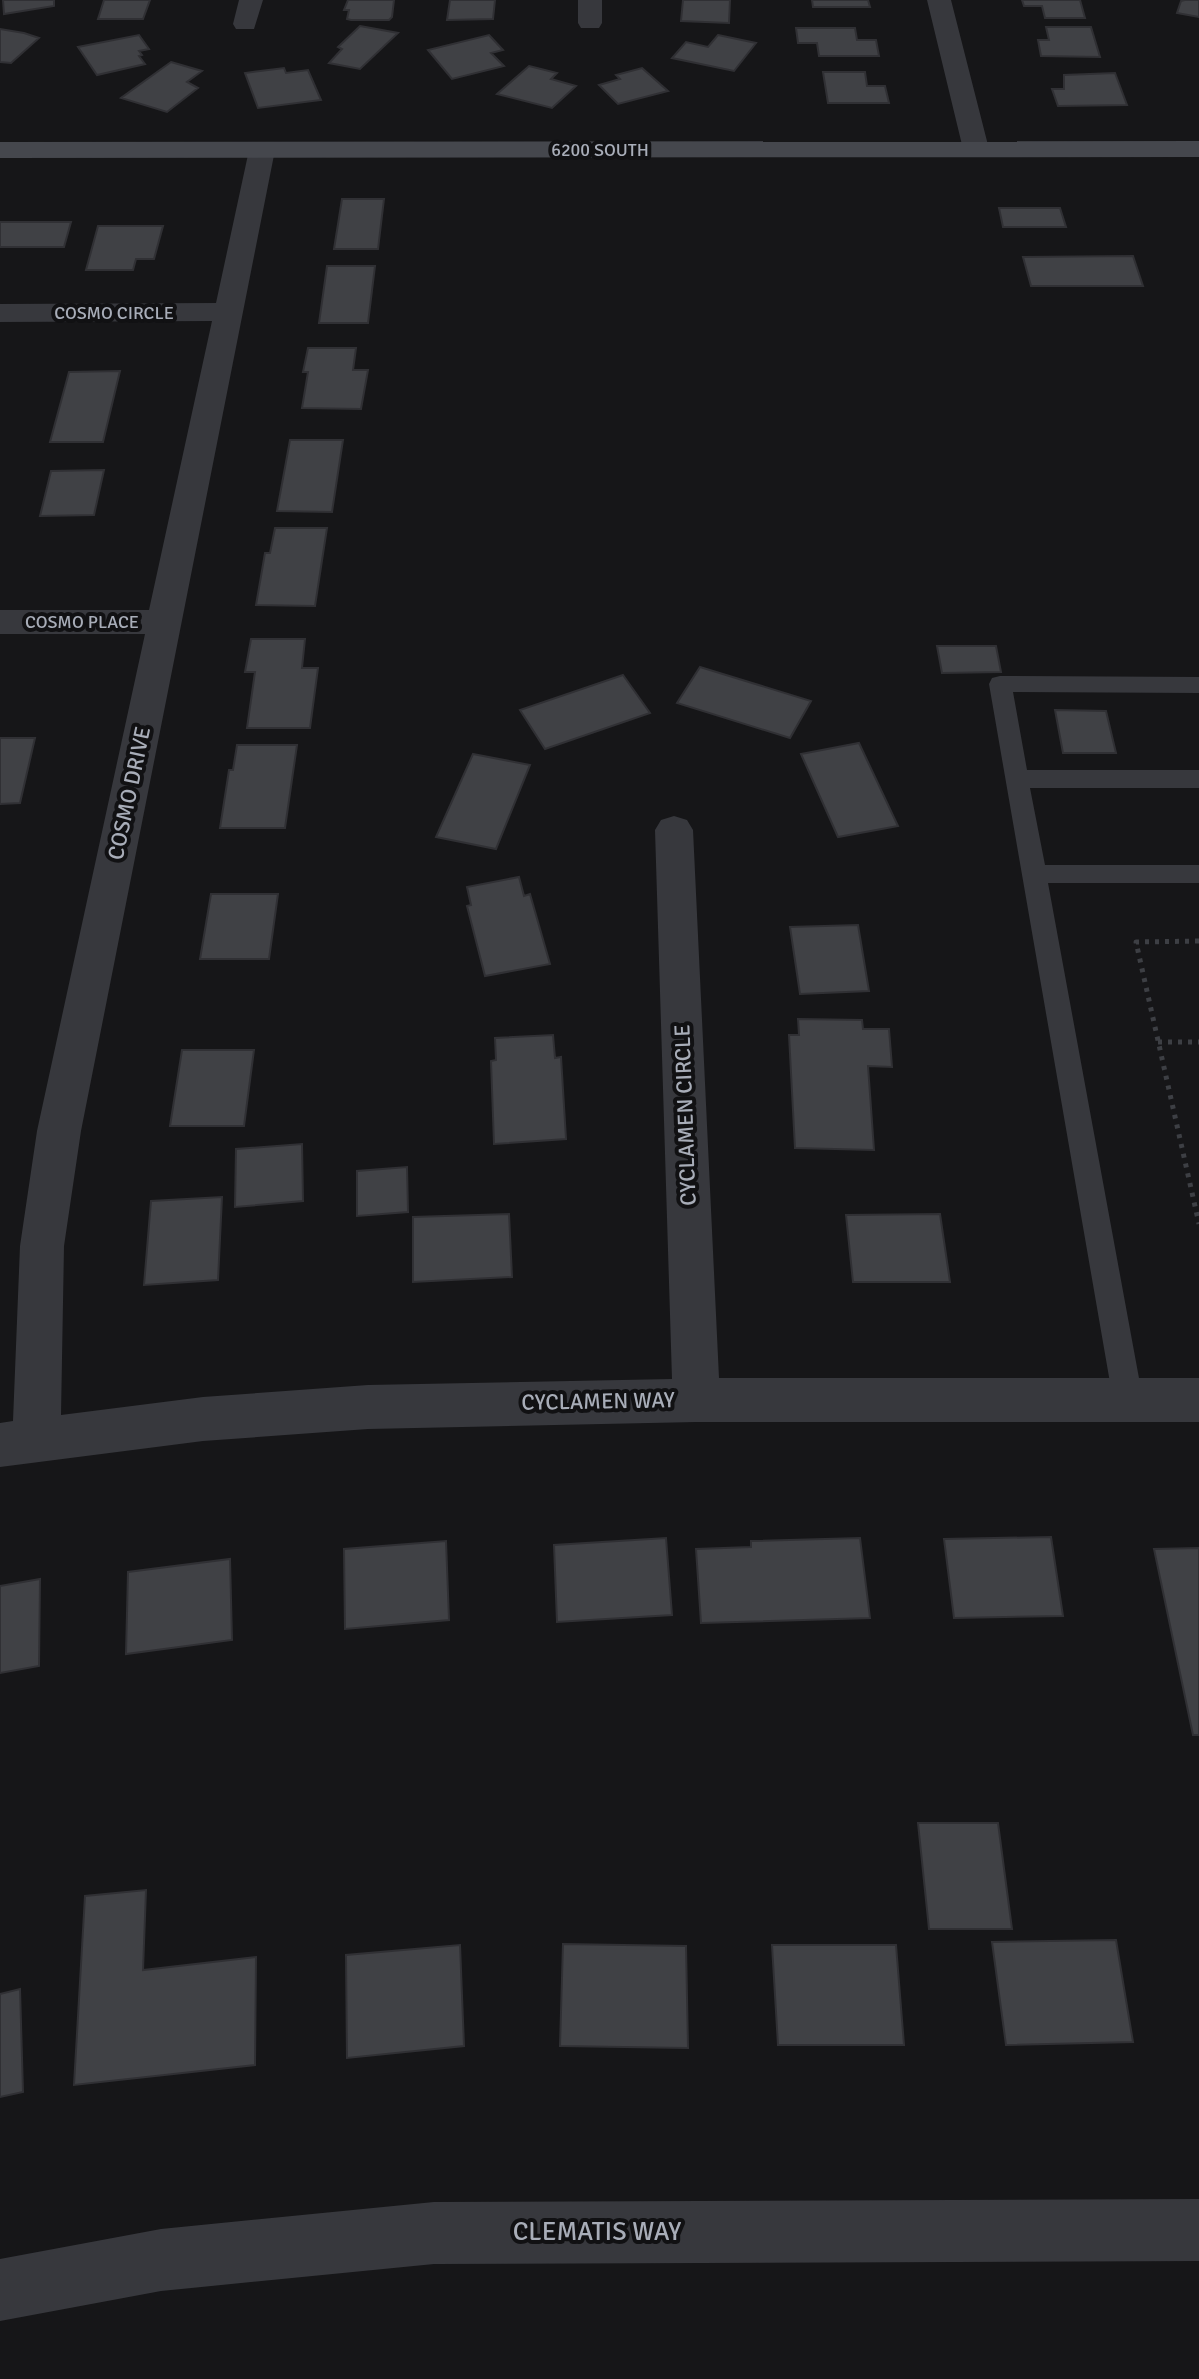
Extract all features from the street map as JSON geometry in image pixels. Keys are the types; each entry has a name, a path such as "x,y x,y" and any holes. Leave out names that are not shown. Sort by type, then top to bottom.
{"main road":[{"name":"6200 SOUTH","path":"0,150 1199,149"}],"street":[{"path":"939,0 976,149"},
{"name":"COSMO DRIVE","path":"18,1443 39,1308 50,1186 262,150"},
{"name":"COSMO CIRCLE","path":"0,313 229,312"},
{"name":"COSMO PLACE","path":"0,622 164,622"},
{"name":"CYCLAMEN CIRCLE","path":"674,830 696,1400"},
{"name":"CYCLAMEN WAY","path":"18,1443 203,1419 368,1407 696,1400 1199,1400"},
{"name":"CLEMATIS WAY","path":"0,2290 161,2260 434,2233 1199,2230"}],"lane":[{"path":"1128,1400 1000,684 1199,685"},
{"path":"1017,779 1199,779"},
{"path":"1035,874 1199,874"}],"path":[{"path":"1199,941 1136,942 1199,1224"},
{"path":"1158,1042 1199,1042"}],"building":[{"path":"3,0 54,0 54,6 4,14"},
{"path":"104,0 150,0 143,19 98,19"},
{"path":"348,0 394,0 392,17 389,20 347,19 349,10 344,10"},
{"path":"450,0 495,0 493,19 447,20"},
{"path":"683,0 730,0 729,23 681,21"},
{"path":"812,0 868,0 870,7 813,7"},
{"path":"1022,0 1080,0 1085,18 1045,18 1042,6 1024,6"},
{"path":"1199,0 1199,17 1177,13 1181,1"},
{"path":"360,26 398,33 360,69 329,63 342,49 338,47"},
{"path":"1046,27 1091,27 1100,57 1041,56 1038,40 1049,40"},
{"path":"796,28 855,28 857,40 876,40 879,56 819,56 817,43 798,43"},
{"path":"0,29 39,38 11,63 0,62"},
{"path":"139,35 149,49 139,51 145,64 97,75 78,47"},
{"path":"489,35 503,50 491,53 504,66 452,79 428,50"},
{"path":"718,35 756,43 734,71 672,58 686,42 708,47"},
{"path":"171,62 202,71 187,82 198,88 167,112 121,98"},
{"path":"529,66 557,73 551,79 576,86 552,108 497,94"},
{"path":"284,68 286,73 308,70 321,100 258,108 245,73"},
{"path":"642,68 668,91 618,104 599,85 620,79 616,75"},
{"path":"823,72 865,72 867,86 885,86 889,103 828,103"},
{"path":"1115,73 1127,105 1058,106 1052,89 1064,89 1064,75"},
{"path":"342,199 384,199 378,249 334,249"},
{"path":"999,208 1060,208 1066,227 1003,227"},
{"path":"0,222 71,222 64,247 0,247"},
{"path":"98,226 163,226 154,259 136,259 133,270 86,270"},
{"path":"1133,256 1143,286 1031,286 1023,257"},
{"path":"327,266 375,266 368,323 319,323"},
{"path":"308,348 356,348 353,370 368,370 361,409 302,408 308,372 303,372"},
{"path":"120,371 103,442 50,442 69,372"},
{"path":"290,440 343,440 332,512 277,511"},
{"path":"104,470 94,515 40,516 51,471"},
{"path":"275,528 327,528 315,606 256,605 265,553 270,553"},
{"path":"251,639 305,639 302,668 318,668 310,728 247,728 255,672 245,672"},
{"path":"937,646 996,646 1001,672 942,673"},
{"path":"700,667 811,701 790,738 677,703"},
{"path":"623,675 650,713 545,749 520,710"},
{"path":"1055,710 1106,711 1116,753 1063,753"},
{"path":"0,738 35,738 20,803 0,804"},
{"path":"859,743 898,826 838,837 801,754"},
{"path":"237,745 297,745 285,828 220,828 229,770 233,770"},
{"path":"473,754 530,765 496,849 436,837"},
{"path":"519,877 524,896 530,894 550,964 485,976 467,906 471,905 467,887"},
{"path":"211,894 278,894 269,959 200,959"},
{"path":"858,925 869,991 800,994 790,927"},
{"path":"798,1019 862,1020 863,1029 889,1029 892,1067 868,1066 874,1150 795,1148 789,1035 799,1035"},
{"path":"553,1035 555,1058 561,1057 566,1139 494,1144 491,1061 496,1060 495,1038"},
{"path":"182,1050 254,1050 244,1126 170,1126"},
{"path":"302,1144 303,1201 235,1207 236,1149"},
{"path":"407,1167 408,1212 357,1216 357,1171"},
{"path":"222,1197 218,1280 144,1285 151,1201"},
{"path":"509,1214 512,1277 413,1282 413,1217"},
{"path":"940,1214 950,1282 853,1282 846,1215"},
{"path":"1051,1537 1063,1616 954,1618 944,1539"},
{"path":"666,1538 672,1615 557,1622 554,1545"},
{"path":"860,1538 870,1618 701,1623 696,1549 751,1547 751,1541"},
{"path":"446,1541 449,1620 345,1629 344,1549"},
{"path":"1199,1548 1199,1735 1193,1735 1154,1549"},
{"path":"230,1559 232,1640 126,1654 128,1572"},
{"path":"40,1579 39,1666 0,1673 0,1586"},
{"path":"918,1823 998,1823 1012,1929 929,1929"},
{"path":"146,1890 143,1970 256,1957 255,2065 74,2085 85,1896"},
{"path":"1116,1940 1133,2042 1006,2045 992,1942"},
{"path":"563,1944 686,1946 688,2048 560,2046"},
{"path":"460,1945 464,2046 347,2058 346,1955"},
{"path":"772,1945 896,1945 904,2045 778,2045"},
{"path":"20,1989 23,2092 0,2097 0,1994"}]}
